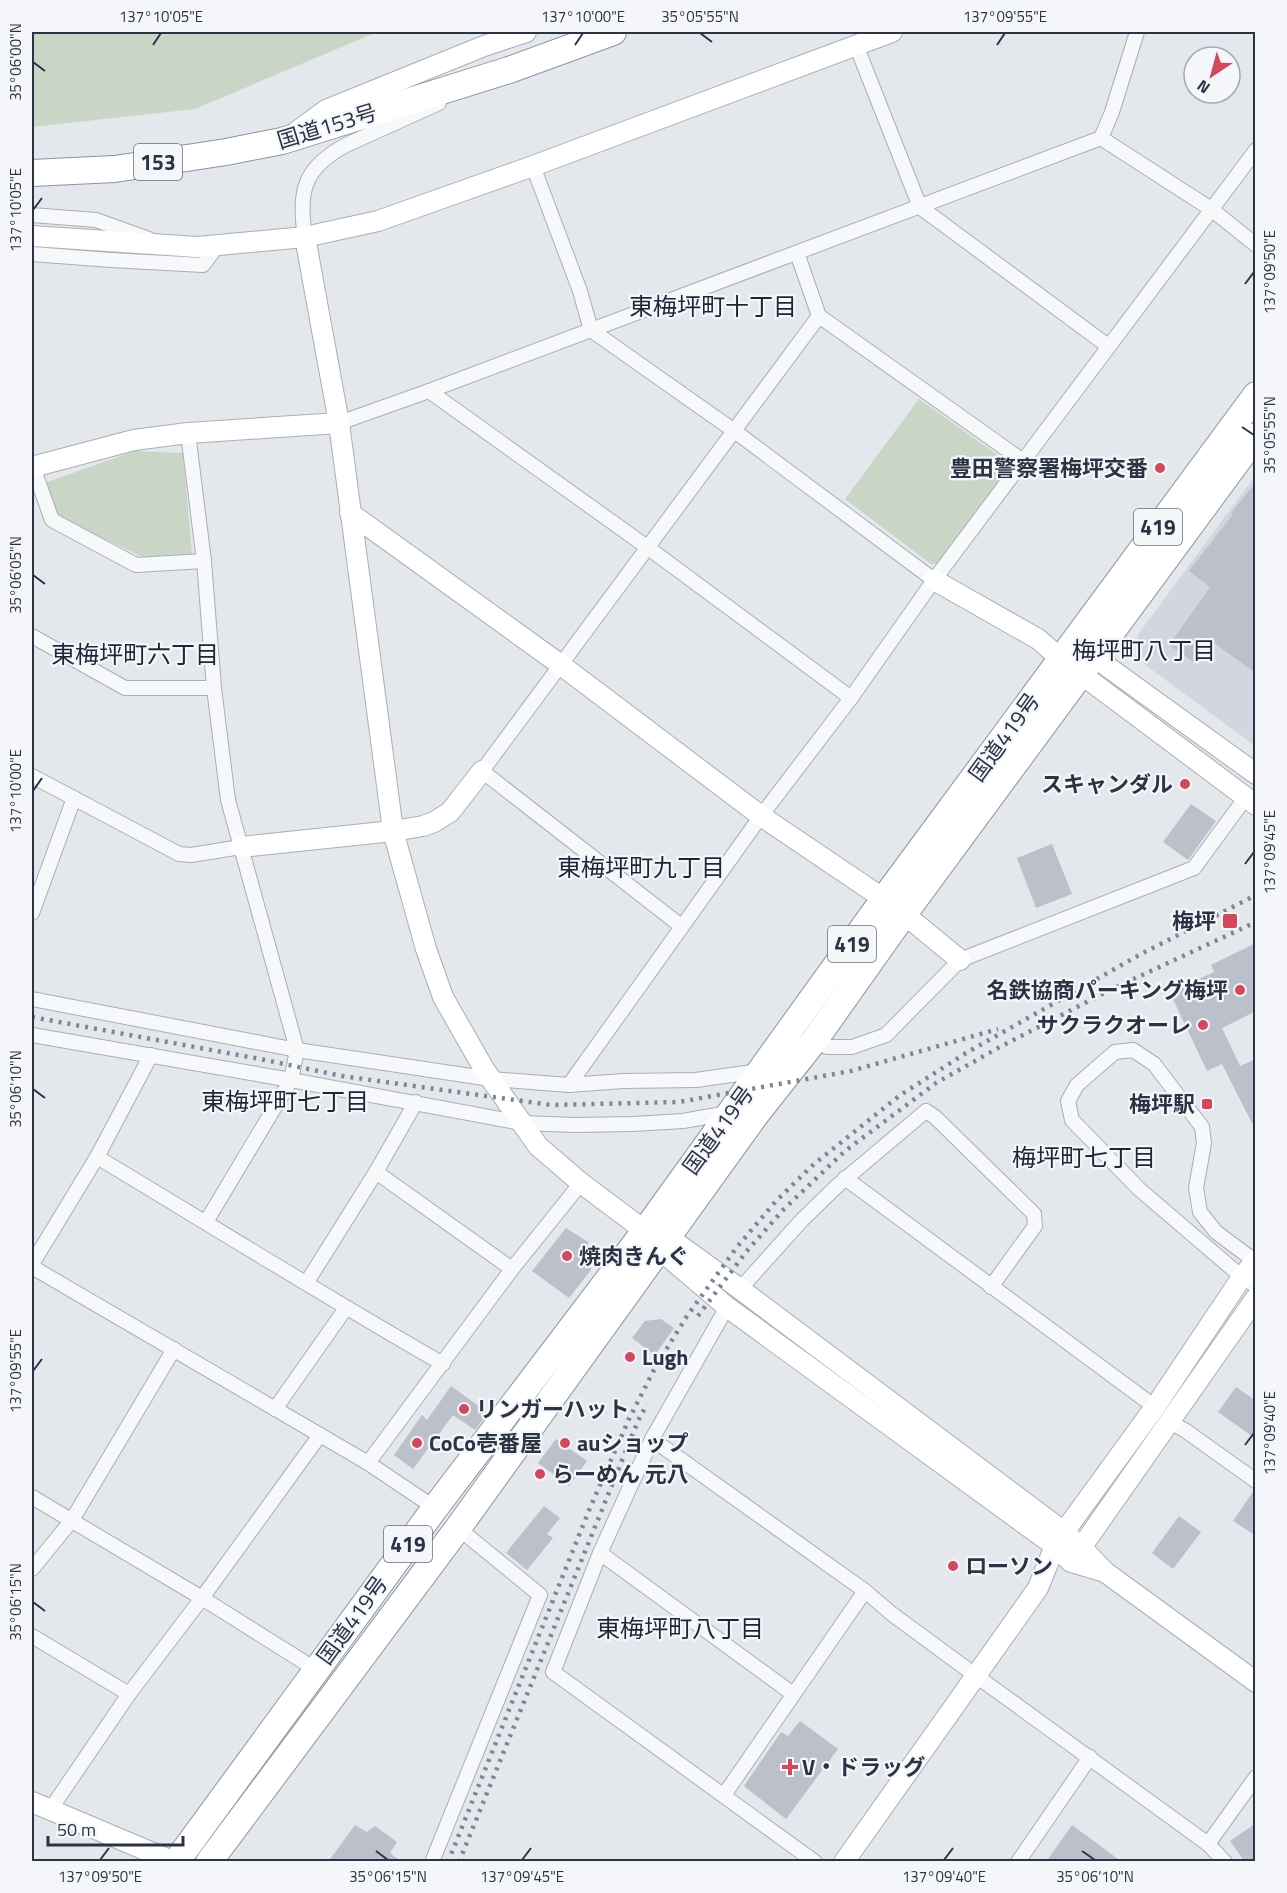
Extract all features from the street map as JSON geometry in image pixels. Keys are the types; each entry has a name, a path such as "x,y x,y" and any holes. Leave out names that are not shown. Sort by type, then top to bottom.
{"highway":[{"name":"国道153号","path":"32,173 115,169 282,141 509,70 613,32"},
{"name":"国道419号","path":"209,1862 458,1528 657,1239 728,1113 894,906 1077,658 1256,395"},
{"name":"国道419号","path":"1077,658 1256,436"},
{"name":"国道419号","path":"175,1862 435,1508 657,1239 814,1041 894,906"}],"street":[{"path":"282,141 326,111 484,46 526,32"},
{"path":"32,236 197,247 304,237 378,220 532,166 892,32"},
{"path":"204,561 136,565 52,520 32,467 134,440 188,433 339,423 1101,138 1112,112 1137,32"},
{"path":"856,45 920,207 1108,346"},
{"path":"509,70 333,151 315,166 302,194 304,237 339,423 393,831 426,949 443,997 491,1079 538,1146 581,1183 657,1239 740,1289 1060,1539 1076,1554 1105,1572 1256,1682"},
{"path":"1101,138 1211,209 1256,245"},
{"path":"569,1085 760,816 851,698 934,580 1256,150"},
{"path":"532,166 580,291 591,330 733,430 934,580 1038,639 1077,658 1256,774"},
{"path":"32,215 96,220 166,245"},
{"path":"32,254 203,265 218,245"},
{"path":"797,253 819,316 1023,461"},
{"path":"32,776 179,854 191,855 241,847 393,831 434,822 450,813 819,316"},
{"path":"429,391 647,547 851,698"},
{"path":"188,433 204,561 214,688 228,800 297,1050 291,1080 206,1222"},
{"path":"350,513 561,665 760,816 894,906 960,960"},
{"path":"32,636 125,688 214,688"},
{"path":"814,1041 827,1047 852,1047 886,1035 960,960 1194,868 1251,801 1077,658"},
{"path":"482,771 681,926"},
{"path":"32,913 74,798"},
{"path":"32,999 297,1050 491,1079 569,1085 622,1081 696,1080 762,1070"},
{"path":"32,1035 416,1102 521,1123 575,1125 643,1123 683,1121 728,1113"},
{"path":"1133,1050 1154,1064 1202,1126 1204,1143 1196,1188 1200,1212 1216,1232 1253,1269 1139,1189 1072,1120 1068,1101 1077,1085 1115,1052 1133,1050"},
{"path":"150,1055 97,1157 32,1265 368,1462 435,1508"},
{"path":"307,1282 376,1172 416,1102"},
{"path":"740,1289 802,1220 845,1178 926,1111 935,1117 1034,1214 1035,1226 991,1287"},
{"path":"97,1157 443,1364"},
{"path":"376,1172 512,1269"},
{"path":"845,1178 1155,1407"},
{"path":"368,1462 512,1269 581,1183"},
{"path":"657,1239 727,1307 1060,1539"},
{"path":"844,1862 1038,1588 1060,1539 1253,1269"},
{"path":"1038,1588 1076,1554 1256,1298"},
{"path":"727,1307 652,1439 600,1553 553,1672 815,1862"},
{"path":"275,1409 346,1308"},
{"path":"32,1569 72,1520 174,1348"},
{"path":"1170,1422 1256,1481"},
{"path":"50,1810 129,1694 320,1435"},
{"path":"652,1439 866,1591 892,1614 1208,1844 1225,1862"},
{"path":"32,1497 202,1598 315,1670"},
{"path":"432,1862 540,1595 458,1528"},
{"path":"600,1553 793,1694"},
{"path":"724,1795 866,1591"},
{"path":"32,1636 129,1694"},
{"path":"1022,1860 1090,1757"},
{"path":"1208,1844 1256,1777"},
{"path":"32,1802 175,1862"}],"shaded area":[{"path":"1255,476 1255,746 1144,664 1137,636"}],"green space":[{"path":"32,32 377,32 195,109 32,127"},
{"path":"919,399 1006,461 1008,471 938,564 931,564 845,499"},
{"path":"135,451 183,453 192,554 143,557 58,517 39,485"}],"building":[{"path":"1256,482 1256,673 1211,641 1195,663 1169,645 1210,587 1189,571"},
{"path":"1191,804 1216,821 1188,860 1163,842"},
{"path":"1052,844 1072,894 1036,908 1017,858"},
{"path":"1256,943 1256,1011 1222,1028 1240,1066 1256,1059 1256,1131 1222,1064 1207,1071 1170,993 1214,972 1211,965"},
{"name":"焼肉きんぐ","path":"566,1228 588,1242 591,1270 569,1298 532,1271"},
{"path":"661,1319 674,1328 655,1355 632,1338 645,1321"},
{"path":"451,1386 488,1413 475,1430 453,1415 413,1469 394,1455 422,1415 427,1420"},
{"path":"1236,1387 1256,1401 1256,1439 1218,1412"},
{"path":"556,1439 587,1461 569,1486 538,1463"},
{"path":"1256,1490 1256,1536 1233,1521"},
{"path":"544,1506 560,1518 547,1534 553,1538 527,1570 506,1553"},
{"path":"1179,1516 1201,1532 1173,1569 1152,1553"},
{"name":"V・ドラッグ","path":"800,1721 838,1749 786,1819 744,1786 781,1732 788,1736"},
{"path":"1256,1823 1256,1862 1245,1862 1230,1841"},
{"path":"355,1825 367,1832 375,1826 397,1842 390,1853 402,1862 328,1862"},
{"path":"1072,1825 1122,1862 1046,1862"}],"railway":[{"path":"448,1862 590,1508 629,1419 656,1366 687,1316 737,1247 776,1201 814,1164 899,1096 966,1053 1141,954 1256,895"},
{"path":"698,1316 746,1252 784,1209 845,1151 936,1083 1108,991 1256,922"},
{"path":"32,1017 342,1076 551,1105 679,1102 851,1071 998,1029"},
{"path":"459,1862 638,1421 647,1404"}],"place":[{"name":"豊田警察署梅坪交番","path":"1160,468"},
{"name":"スキャンダル","path":"1185,784"},
{"name":"梅坪","path":"1230,921"},
{"name":"名鉄協商パーキング梅坪","path":"1240,990"},
{"name":"サクラクオーレ","path":"1203,1025"},
{"name":"梅坪駅","path":"1207,1104"},
{"name":"焼肉きんぐ","path":"567,1256"},
{"name":"Lugh","path":"630,1357"},
{"name":"リンガーハット","path":"464,1409"},
{"name":"CoCo壱番屋","path":"417,1443"},
{"name":"auショップ","path":"565,1443"},
{"name":"らーめん 元八","path":"540,1474"},
{"name":"ローソン","path":"953,1566"},
{"name":"V・ドラッグ","path":"790,1767"}],"district":[{"name":"東梅坪町十丁目","path":"713,306"},
{"name":"梅坪町八丁目","path":"1144,650"},
{"name":"東梅坪町六丁目","path":"135,654"},
{"name":"東梅坪町九丁目","path":"641,867"},
{"name":"東梅坪町七丁目","path":"285,1101"},
{"name":"梅坪町七丁目","path":"1084,1157"},
{"name":"東梅坪町八丁目","path":"680,1628"}]}
